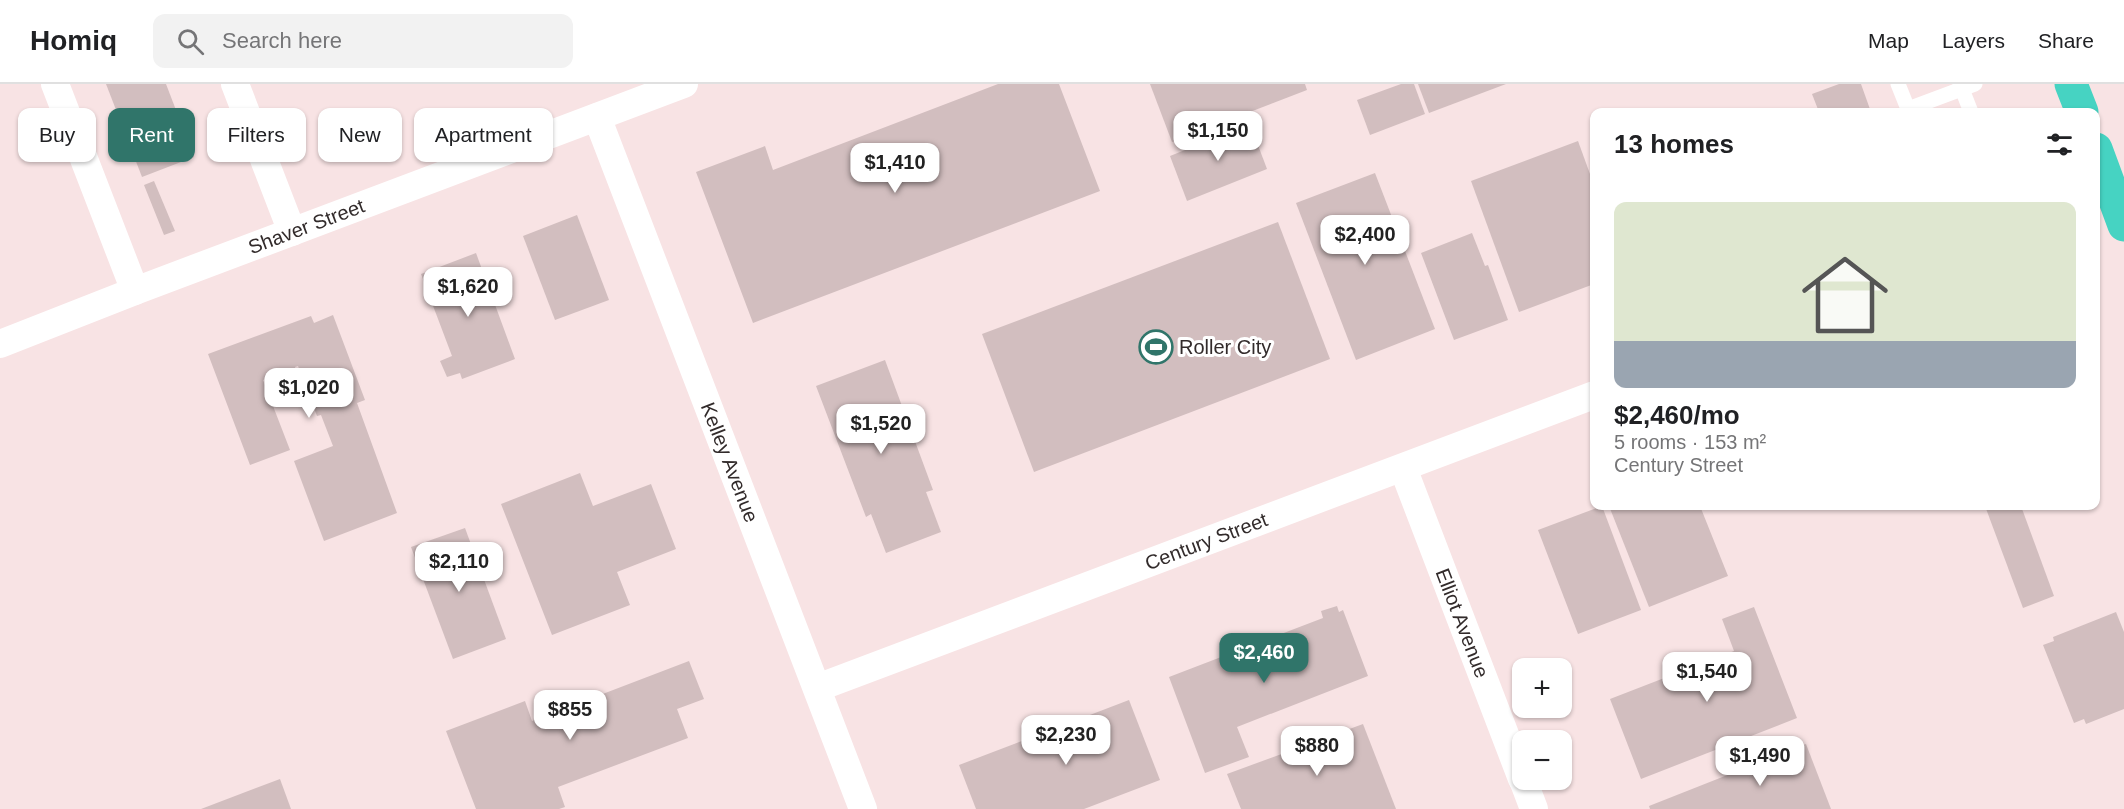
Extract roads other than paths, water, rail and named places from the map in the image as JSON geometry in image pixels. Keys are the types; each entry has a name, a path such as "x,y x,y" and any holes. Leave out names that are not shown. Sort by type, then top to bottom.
{"highway":[{"path":"2071,84 2080,108"},
{"path":"2100,161 2113,199"}],"street":[{"path":"55,84 135,291"},
{"path":"235,84 292,232"},
{"name":"Shaver Street","path":"0,344 684,84"},
{"name":"Kelley Avenue","path":"597,117 863,809"},
{"name":"Century Street","path":"817,688 1590,397"},
{"name":"Elliot Avenue","path":"1403,468 1512,751"},
{"name":"Elliot Avenue","path":"1527,790 1534,809"}],"lane":[{"path":"1898,84 1908,108"},
{"path":"1916,108 1966,86 1970,108"}],"place":[{"name":"Roller City","path":"1156,347"}]}
